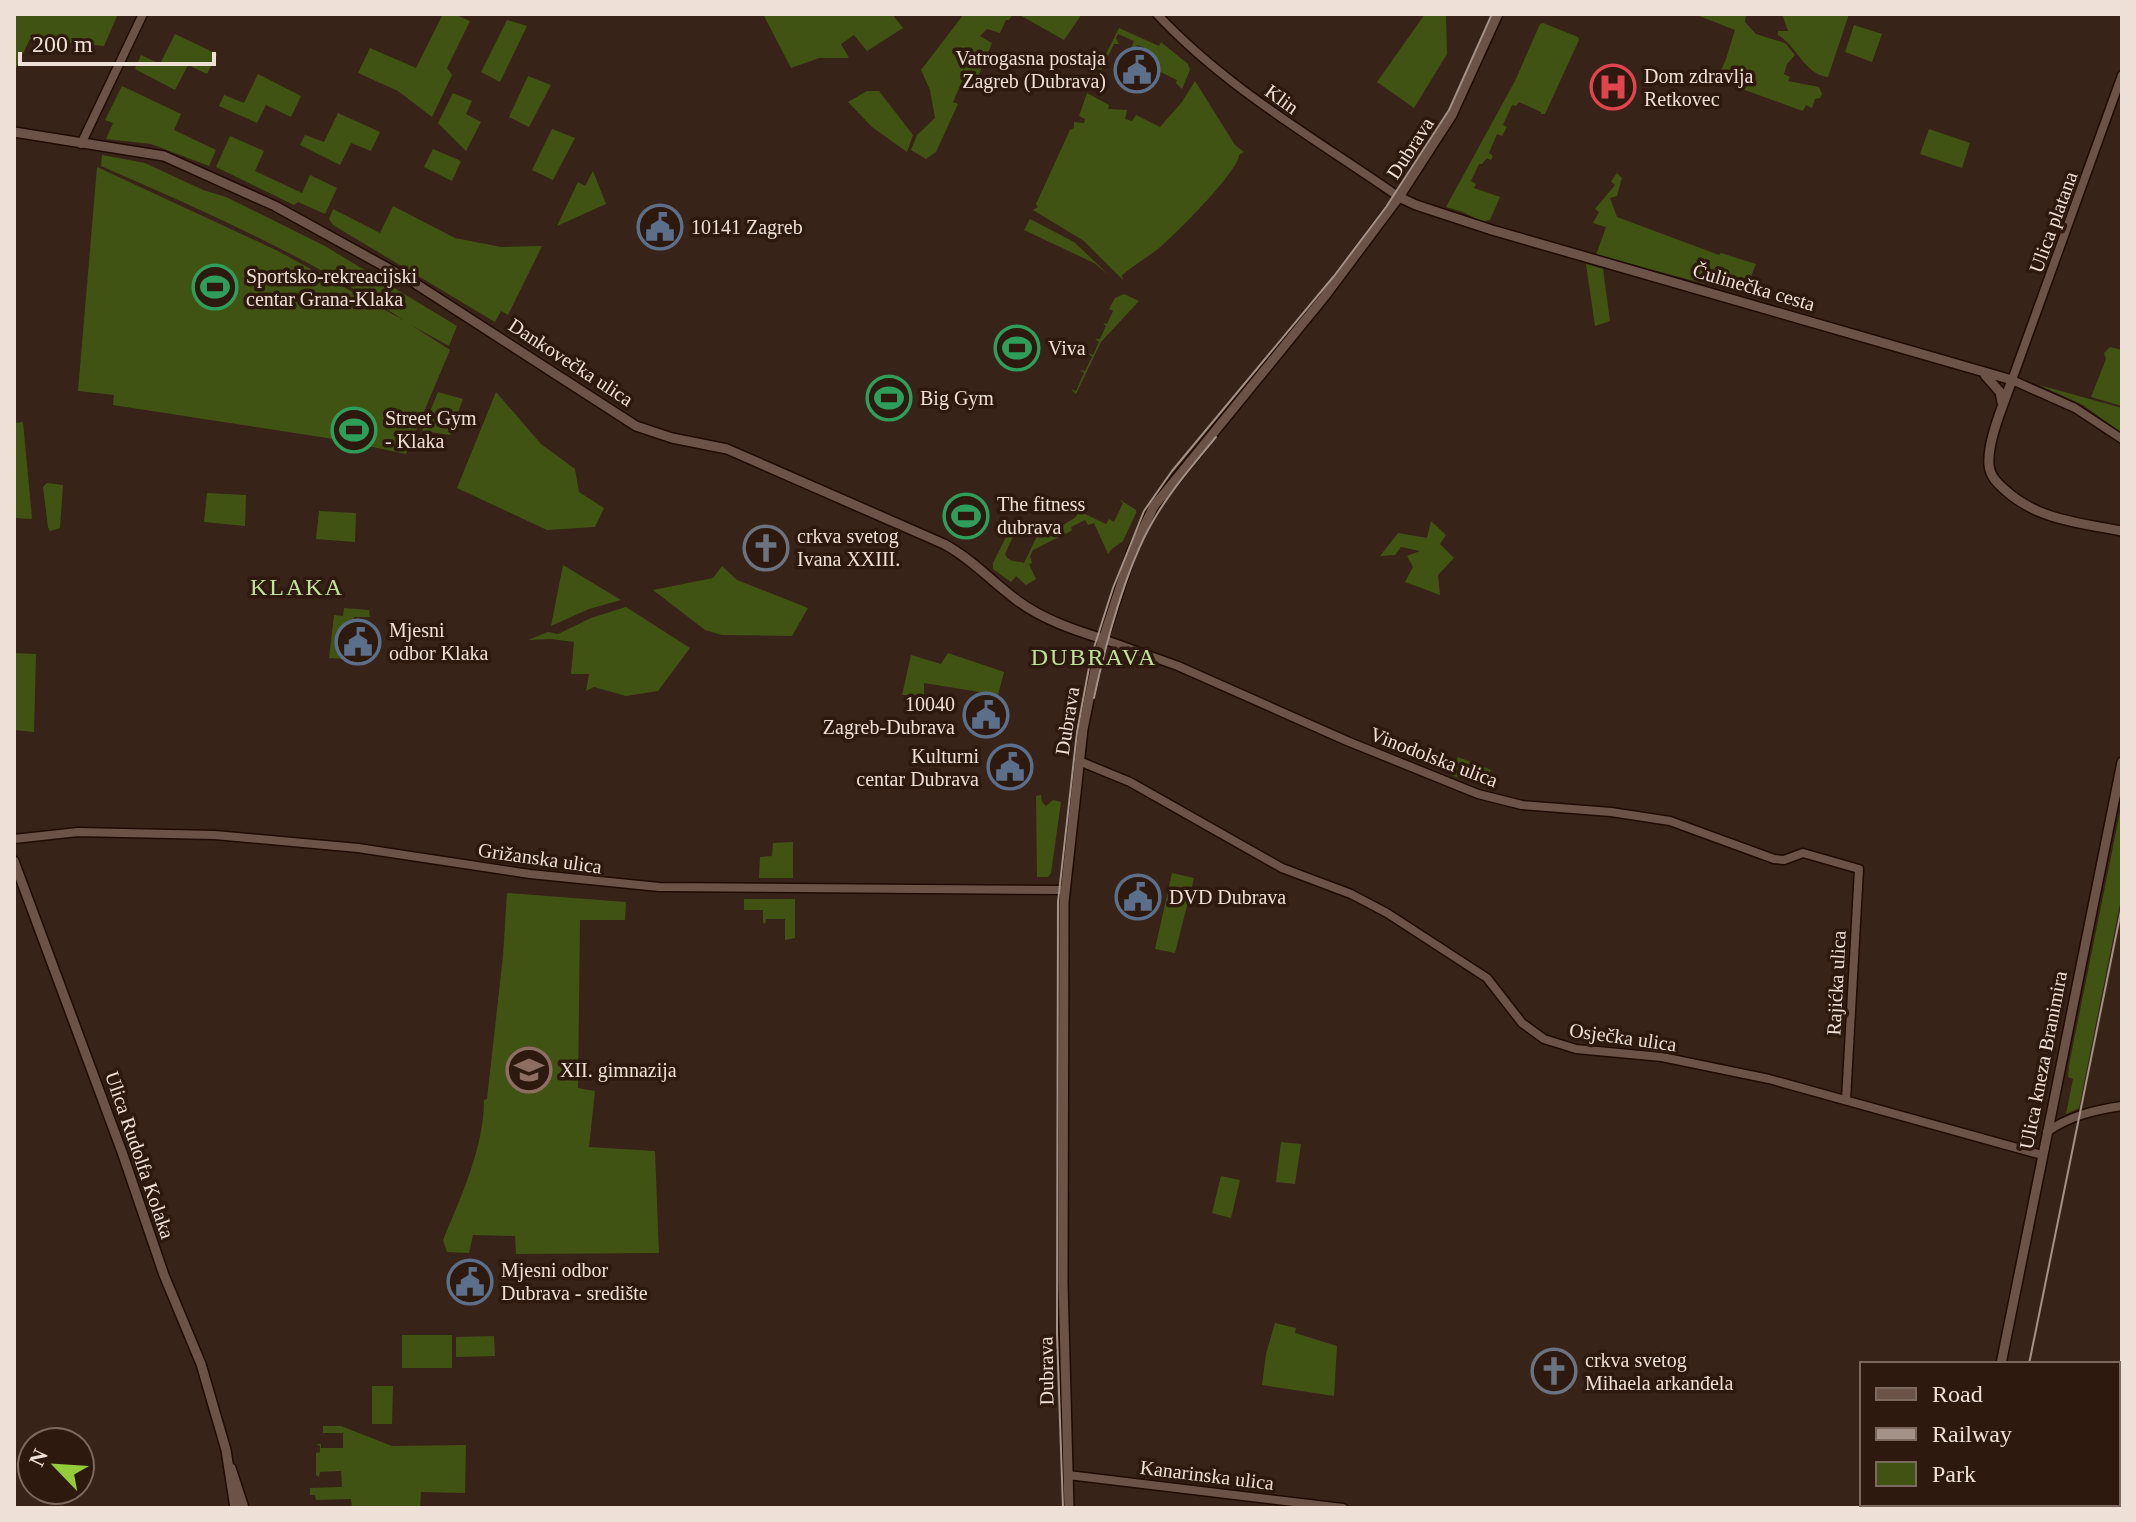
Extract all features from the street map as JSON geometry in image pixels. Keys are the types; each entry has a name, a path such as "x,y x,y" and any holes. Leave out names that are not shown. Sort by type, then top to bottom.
{"main road":[{"name":"Dubrava","path":"1069,1508 1063,1283 1064,890 1088,698 1103,639 1136,541 1158,499 1325,296 1399,197 1446,127 1498,15"},
{"name":"Dankovečka ulica","path":"14,132 164,156 275,206 413,282 633,424 672,438 727,449 932,539 962,554 1029,608 1071,629 1103,639"},
{"name":"Čulinečka cesta","path":"1399,197 1492,230 2012,380"},
{"path":"1980,371 2000,392 2002,410"},
{"path":"2012,380 1991,450 1989,470 1995,481 2013,497 2041,514 2122,531"},
{"name":"Ulica kneza Branimira","path":"2001,1362 2122,762"},
{"name":"Ulica Rudolfa Kolaka","path":"14,861 122,1152 164,1275 201,1364 244,1508"},
{"name":"Ulica Rudolfa Kolaka","path":"228,1462 235,1508"}],"street":[{"path":"81,144 143,14"},
{"name":"Klin","path":"1157,14 1232,82 1399,197"},
{"name":"Ulica platana","path":"2012,380 2122,75"},
{"path":"2012,380 2064,402 2122,439"},
{"name":"Vinodolska ulica","path":"1103,639 1165,660 1347,741 1499,800 1670,821 1774,859 1784,860 1803,853 1859,869"},
{"name":"Osječka ulica","path":"1079,761 1130,782 1282,868 1351,894 1387,913 1487,978 1522,1023 1544,1039 1576,1049 1687,1062 1781,1082 2042,1155"},
{"name":"Grižanska ulica","path":"14,839 78,832 244,837 358,848 568,879 659,887 1064,890"},
{"name":"Rajićka ulica","path":"1846,1100 1859,869"},
{"path":"2047,1132 2084,1113 2122,1106"},
{"name":"Kanarinska ulica","path":"1068,1475 1343,1508"}],"green space":[{"path":"14,14 118,14 104,46 30,39 14,72"},
{"path":"443,14 454,14 470,21 447,68 452,75 432,117 398,91 358,73 370,48 416,68"},
{"path":"763,14 892,14 903,28 867,51 854,35 841,44 849,58 819,58 791,68"},
{"path":"964,14 1013,14 1000,33 987,29 980,36 992,43 976,82 963,79 953,102 958,104 936,152 926,159 911,150 917,135 935,118 930,90 921,70"},
{"path":"1018,14 1082,14 1064,40"},
{"path":"1425,14 1446,14 1447,54 1414,108 1377,82"},
{"path":"1694,14 1746,14 1745,22 1756,34 1785,43 1795,55 1787,64 1784,74 1790,77 1788,81 1819,87 1820,98 1815,99 1812,108 1806,105 1803,111 1717,80 1735,30"},
{"path":"1782,14 1849,14 1828,77 1807,66 1778,35 1778,31 1788,31"},
{"path":"507,20 527,26 500,82 481,72"},
{"path":"1543,23 1579,40 1545,114 1519,102 1516,106 1512,105 1503,125 1507,127 1502,136 1497,134 1489,153 1493,156 1491,160 1487,158 1479,164 1471,181 1476,184 1474,188 1500,197 1490,220 1482,222 1446,207"},
{"path":"1854,25 1882,34 1872,62 1845,52"},
{"path":"1119,28 1159,46 1161,42 1188,64 1190,70 1182,89 1177,80 1144,64 1147,59 1141,56 1144,47 1137,45 1130,51 1134,41 1118,34 1119,44 1114,44 1098,77 1102,80 1098,87 1092,87"},
{"path":"175,34 217,54 207,74 188,65 175,90 135,69 141,55 160,64"},
{"path":"258,74 301,96 291,117 266,105 257,123 219,106 224,95 244,103"},
{"path":"528,76 551,85 529,127 509,117"},
{"path":"1195,81 1235,145 1244,152 1204,204 1158,249 1122,275 1123,280 1084,241 1033,210 1038,207 1036,204 1070,130 1074,128 1074,122 1084,123 1085,119 1079,116 1087,93 1109,105 1108,109 1127,110 1125,119 1132,121 1136,115 1160,127"},
{"path":"122,86 181,114 174,130 216,150 209,166 151,144 106,139 113,123 105,120"},
{"path":"867,91 879,91 913,135 907,152 872,127 848,102"},
{"path":"453,93 472,101 466,114 481,122 466,151 438,123"},
{"path":"338,113 380,132 371,151 351,143 340,165 300,145 305,135 324,142"},
{"path":"552,129 575,138 553,180 532,170"},
{"path":"1929,129 1970,143 1962,168 1920,154"},
{"path":"230,136 264,151 255,171 302,193 310,175 337,188 325,214 298,202 294,205 216,167"},
{"path":"433,149 461,161 452,181 424,167"},
{"name":"Sportsko-rekreacijski centar Grana-Klaka","path":"102,155 145,163 203,190 226,197 325,246 457,326 449,346 411,325 450,350 406,454 334,439 113,405 114,395 78,391 97,167 278,251 405,321 295,256 101,166"},
{"path":"593,171 606,204 557,226 578,182 585,186"},
{"path":"1617,173 1622,178 1617,196 1610,198 1617,217 1719,255 1721,253 1756,264 1744,294 1596,255 1606,227 1593,223 1599,212 1595,209 1615,185 1611,181"},
{"path":"393,206 455,238 501,247 542,246 508,315 501,311 495,322 333,225 329,219 333,209 380,233"},
{"path":"1030,219 1074,242 1109,275 1094,263 1024,230"},
{"path":"1586,264 1603,269 1610,321 1595,326"},
{"path":"1124,294 1139,301 1101,342 1076,394 1071,389 1076,391 1084,373 1080,370 1085,371 1092,357 1088,353 1093,355 1099,342 1095,339 1100,339 1106,326 1103,323 1107,324 1113,311 1109,309 1115,298"},
{"path":"2110,347 2122,350 2122,406 2091,397 2106,359 2104,353"},
{"path":"2039,385 2122,408 2122,433 2083,405"},
{"path":"438,392 463,399 450,435 422,431"},
{"path":"496,392 541,444 575,469 579,492 604,508 595,527 547,530 457,488"},
{"path":"23,422 31,519 14,518 14,423"},
{"path":"47,483 63,485 60,528 50,531 43,487"},
{"path":"207,493 246,495 245,526 204,522"},
{"path":"1119,499 1136,513 1123,541 1108,554 1094,523 1088,525 1085,520 1033,550 1030,556 1032,563 1029,564 1036,579 1026,585 1016,576 1011,582 993,569 993,563 1016,517 1020,521 1005,554 1011,560 1024,563 1040,530 1036,527 1052,532 1076,517 1081,508 1084,509 1083,513 1106,524 1109,519 1114,522 1123,503"},
{"path":"319,511 356,513 355,542 316,539"},
{"path":"1431,521 1446,535 1440,544 1454,558 1438,575 1440,595 1405,582 1413,567 1407,556 1420,551 1401,547 1395,555 1380,556 1398,533 1427,538"},
{"path":"563,565 621,600 589,609 551,626"},
{"path":"722,566 737,580 808,608 792,636 722,635 705,630 653,590 713,578"},
{"path":"626,607 690,648 658,691 626,696 594,687 586,691 589,674 571,674 574,642 528,640 548,632 558,634 591,618"},
{"path":"344,608 369,610 370,617 354,617 349,659 329,658 334,615 343,616"},
{"path":"14,653 36,654 34,732 14,730"},
{"path":"948,653 1004,672 998,695 924,683 924,696 902,695 911,655 941,664"},
{"path":"1458,757 1491,770 1485,787 1451,775"},
{"path":"1041,795 1046,806 1053,800 1061,802 1048,877 1037,877 1036,796"},
{"path":"2122,802 2122,894 2079,1108 2066,1114 2073,1079 2068,1077 2069,1065"},
{"path":"793,842 793,878 759,878 760,857 772,856 773,843"},
{"path":"1172,873 1194,878 1175,953 1155,949"},
{"path":"507,893 626,902 625,920 580,920 578,1088 595,1091 589,1147 655,1151 659,1253 516,1254 515,1236 473,1235 469,1253 447,1252 443,1240 470,1172 480,1136 484,1100 487,1099"},
{"path":"744,899 795,899 795,938 785,940 785,919 766,919 765,924 763,910 744,910"},
{"path":"1281,1142 1301,1144 1295,1184 1276,1182"},
{"path":"1221,1176 1240,1180 1231,1218 1212,1213"},
{"path":"1275,1323 1296,1328 1295,1333 1337,1346 1334,1396 1262,1385 1266,1354"},
{"path":"402,1335 452,1335 452,1368 402,1368"},
{"path":"494,1336 495,1356 456,1357 456,1337"},
{"path":"372,1386 393,1386 392,1424 372,1424"},
{"path":"323,1426 341,1426 392,1446 466,1445 465,1493 421,1492 420,1508 352,1508 351,1499 316,1500 315,1495 310,1495 310,1488 342,1487 341,1471 320,1472 319,1477 316,1475 316,1453 320,1452 320,1446 316,1444 321,1444 321,1448 343,1448 343,1433 323,1433"}],"tram line":[{"path":"1063,1508 1057,1334 1058,902 1077,732 1091,657 1113,588 1144,511 1172,471 1334,276 1386,207 1449,110 1492,14"},
{"path":"1094,698 1118,607 1143,540 1167,499 1216,437"}],"railway":[{"path":"2029,1362 2122,906"}],"place":[{"name":"Vatrogasna postaja Zagreb (Dubrava)","path":"1137,70"},
{"name":"Dom zdravlja Retkovec","path":"1613,87"},
{"name":"10141 Zagreb","path":"660,227"},
{"name":"Sportsko-rekreacijski centar Grana-Klaka","path":"215,287"},
{"name":"Viva","path":"1017,348"},
{"name":"Big Gym","path":"889,398"},
{"name":"Street Gym - Klaka","path":"354,430"},
{"name":"The fitness dubrava","path":"966,516"},
{"name":"crkva svetog Ivana XXIII.","path":"766,548"},
{"name":"Mjesni odbor Klaka","path":"358,642"},
{"name":"10040 Zagreb-Dubrava","path":"986,715"},
{"name":"Kulturni centar Dubrava","path":"1010,767"},
{"name":"DVD Dubrava","path":"1138,897"},
{"name":"XII. gimnazija","path":"529,1070"},
{"name":"Mjesni odbor Dubrava - središte","path":"470,1282"},
{"name":"crkva svetog Mihaela arkanđela","path":"1554,1371"}],"district":[{"name":"KLAKA","path":"297,587"},
{"name":"DUBRAVA","path":"1094,657"}]}
